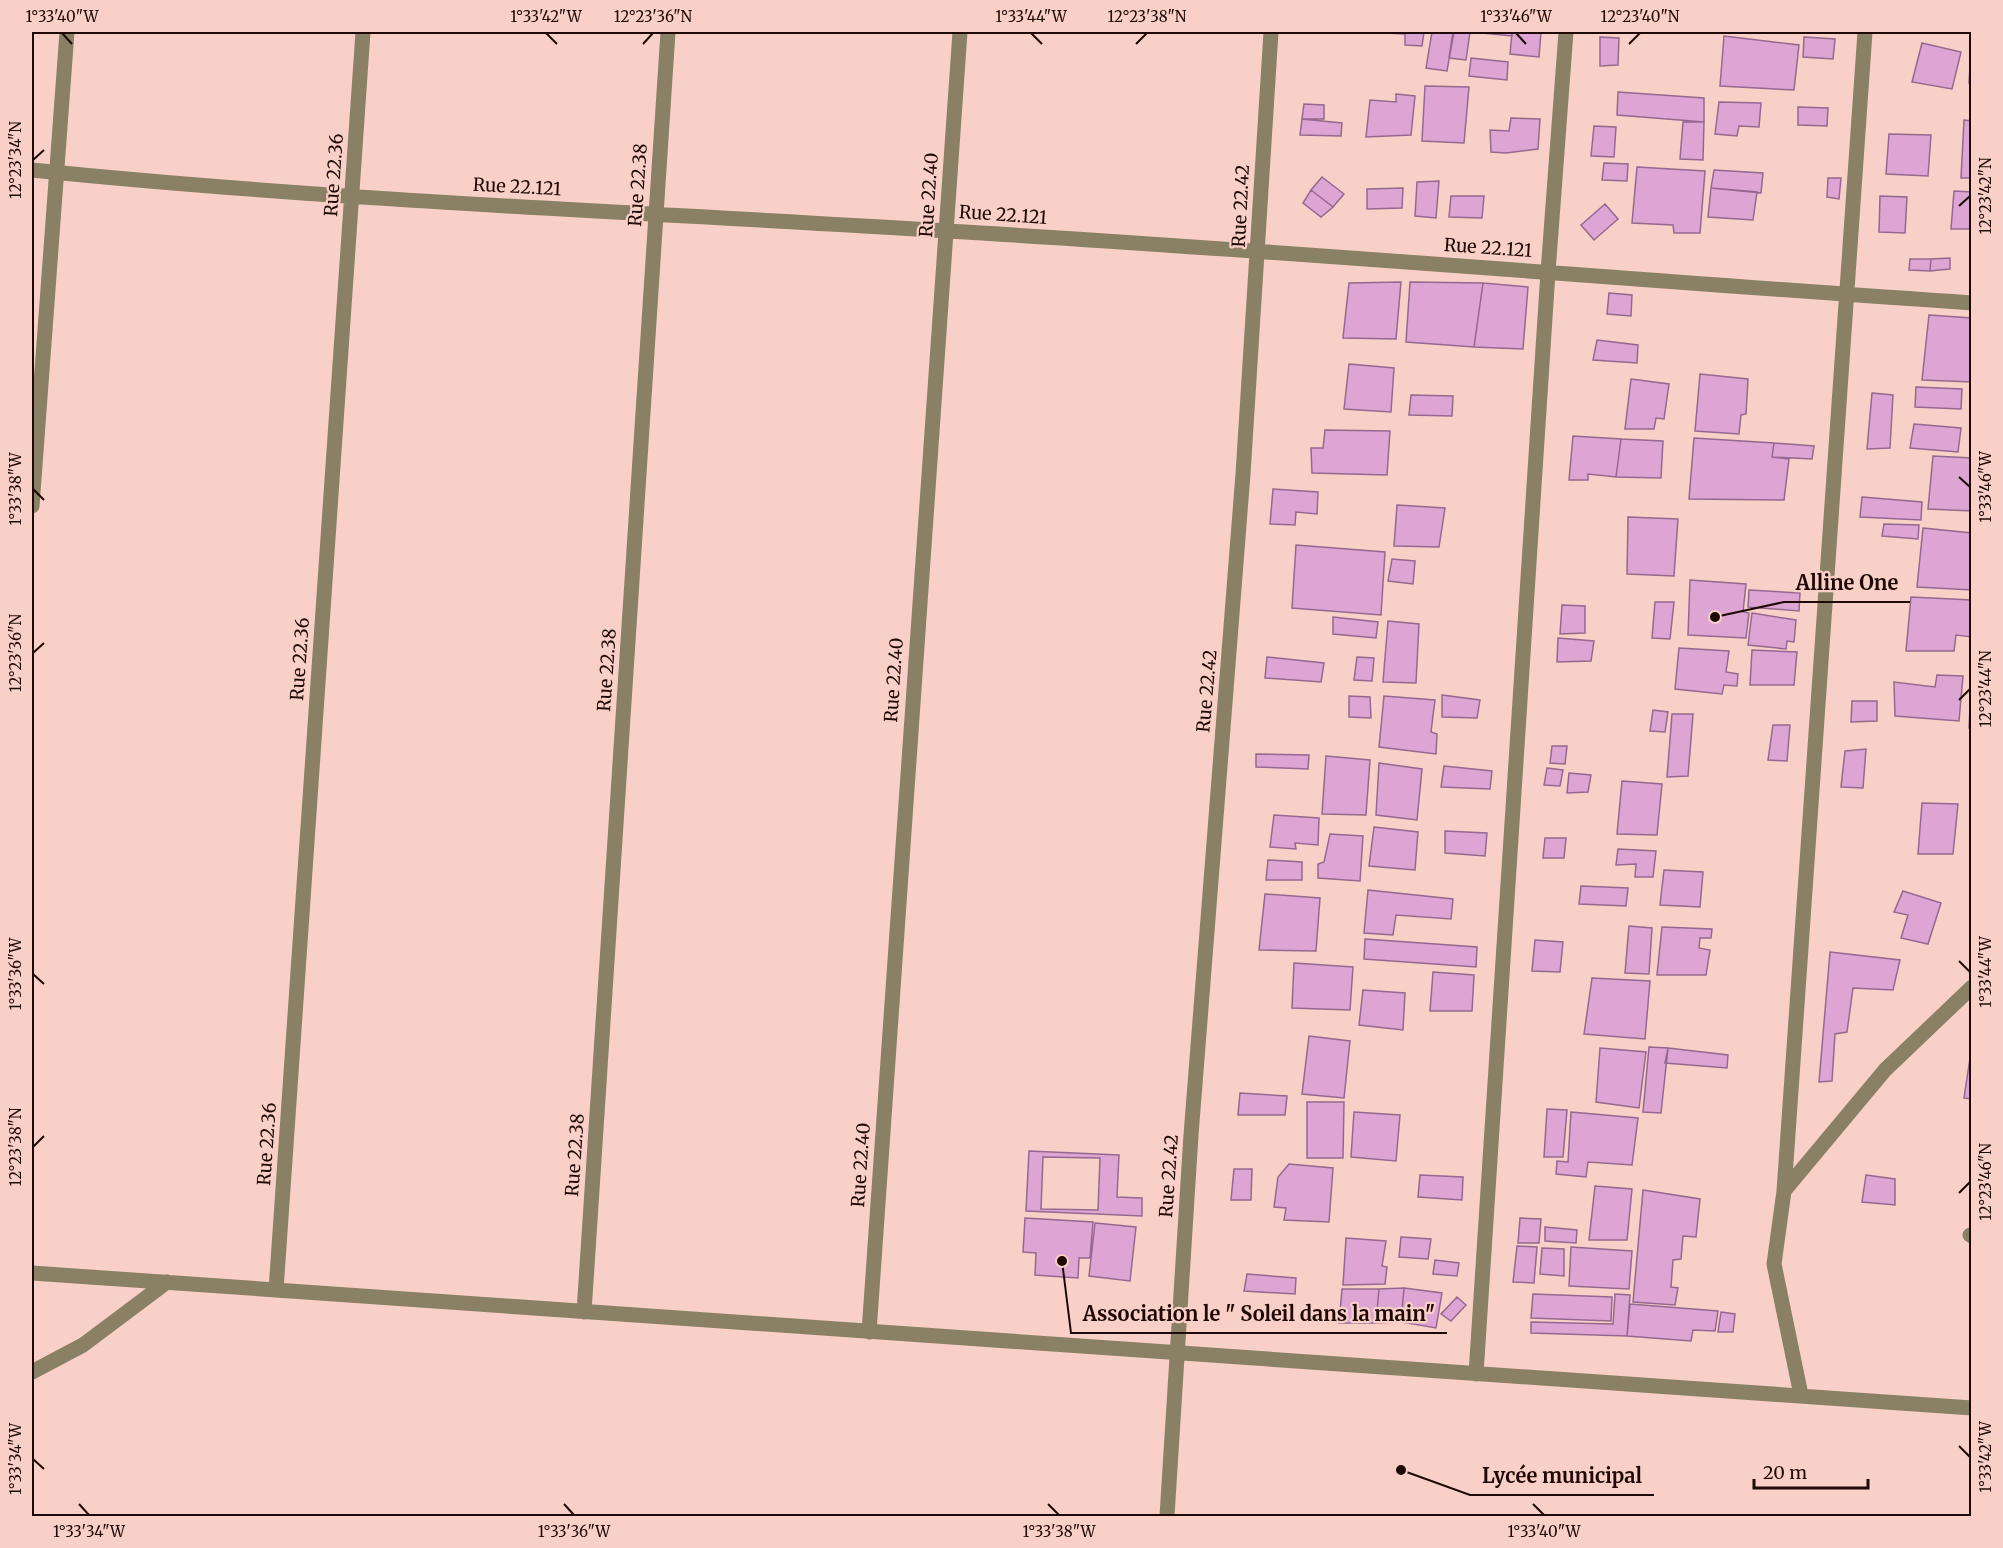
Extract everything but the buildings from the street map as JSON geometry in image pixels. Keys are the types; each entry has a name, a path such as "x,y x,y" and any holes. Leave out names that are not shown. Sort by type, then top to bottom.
{"street":[{"path":"32,506 67,32"},
{"name":"Rue 22.36","path":"276,1290 363,32"},
{"name":"Rue 22.38","path":"584,1311 668,32"},
{"name":"Rue 22.40","path":"869,1332 960,32"},
{"name":"Rue 22.42","path":"1167,1516 1191,1136 1244,474 1271,32"},
{"path":"1476,1374 1548,272 1566,32"},
{"path":"1801,1395 1774,1264 1784,1191 1865,32"},
{"name":"Rue 22.121","path":"32,170 352,197 1258,250 1971,303"},
{"path":"1784,1191 1885,1070 1971,987"},
{"path":"32,1273 1971,1408"},
{"path":"32,1372 83,1345 167,1282"}],"place":[{"name":"Alline One","path":"1715,617"},
{"name":"Association le \" Soleil dans la main\"","path":"1062,1261"},
{"name":"Lycée municipal","path":"1401,1470"}]}
